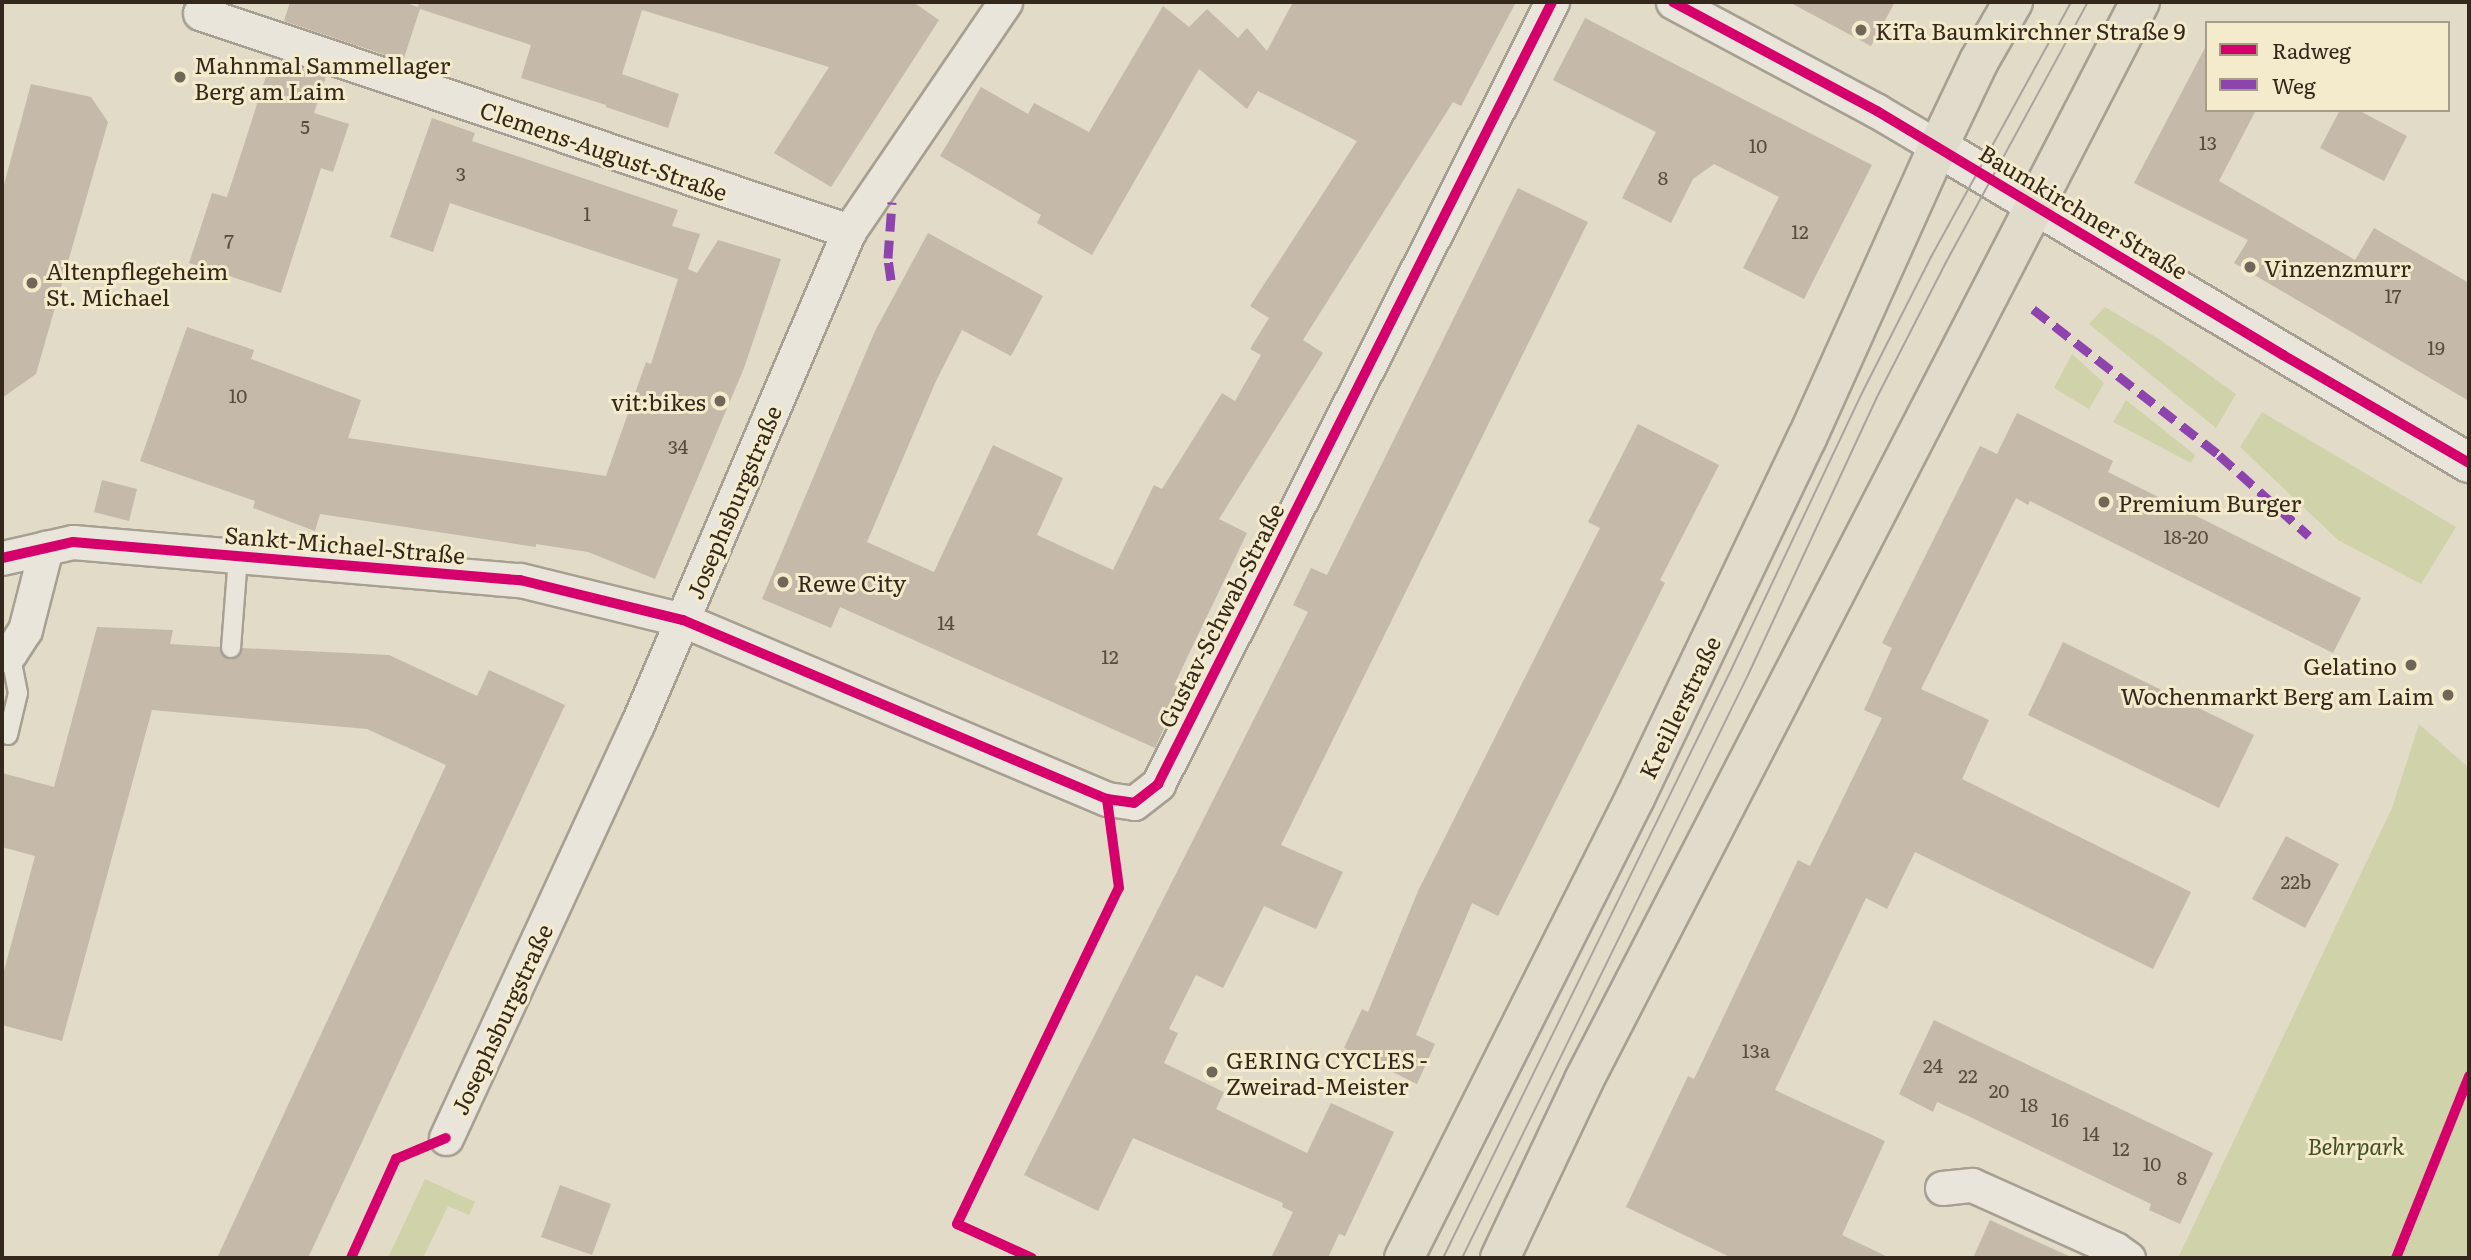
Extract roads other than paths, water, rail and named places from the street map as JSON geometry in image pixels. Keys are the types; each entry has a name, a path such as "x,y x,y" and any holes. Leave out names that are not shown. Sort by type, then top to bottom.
{"main road":[{"name":"Kreillerstraße","path":"1404,1258 1729,603 1938,147 1979,61 2013,2"},
{"path":"1500,1258 1584,1080 2140,2"},
{"name":"Baumkirchner Straße","path":"1938,147 2469,463"}],"street":[{"name":"Josephsburgstraße","path":"446,1138 564,887 683,620 849,231 1005,2"},
{"name":"Gustav-Schwab-Straße","path":"683,620 1107,799 1134,803 1158,784 1552,2"},
{"name":"Baumkirchner Straße","path":"1673,2 1877,111 1938,147"},
{"name":"Clemens-August-Straße","path":"200,13 849,231"},
{"name":"Sankt-Michael-Straße","path":"2,558 73,542 520,580 683,620"},
{"path":"6,654 25,630 46,548"},
{"path":"1942,1188 1972,1185 2115,1249 2127,1258"}],"lane":[{"path":"231,648 238,556"},
{"path":"6,654 18,693 8,734"}],"tram line":[{"path":"1443,1258 1732,668 1862,393 1931,257 2071,2"},
{"path":"1462,1258 1748,675 1876,399 1945,264 2088,2"}],"place":[{"name":"KiTa Baumkirchner Straße 9","path":"1861,30"},
{"name":"Mahnmal Sammellager Berg am Laim","path":"180,77"},
{"name":"Vinzenzmurr","path":"2250,267"},
{"name":"Altenpflegeheim St. Michael","path":"32,283"},
{"name":"vit:bikes","path":"720,401"},
{"name":"Premium Burger","path":"2104,502"},
{"name":"Rewe City","path":"783,582"},
{"name":"Gelatino","path":"2411,665"},
{"name":"Wochenmarkt Berg am Laim","path":"2448,695"},
{"name":"GERING CYCLES - Zweirad-Meister","path":"1212,1072"}],"park label":[{"name":"Behrpark","path":"2356,1145"}]}
